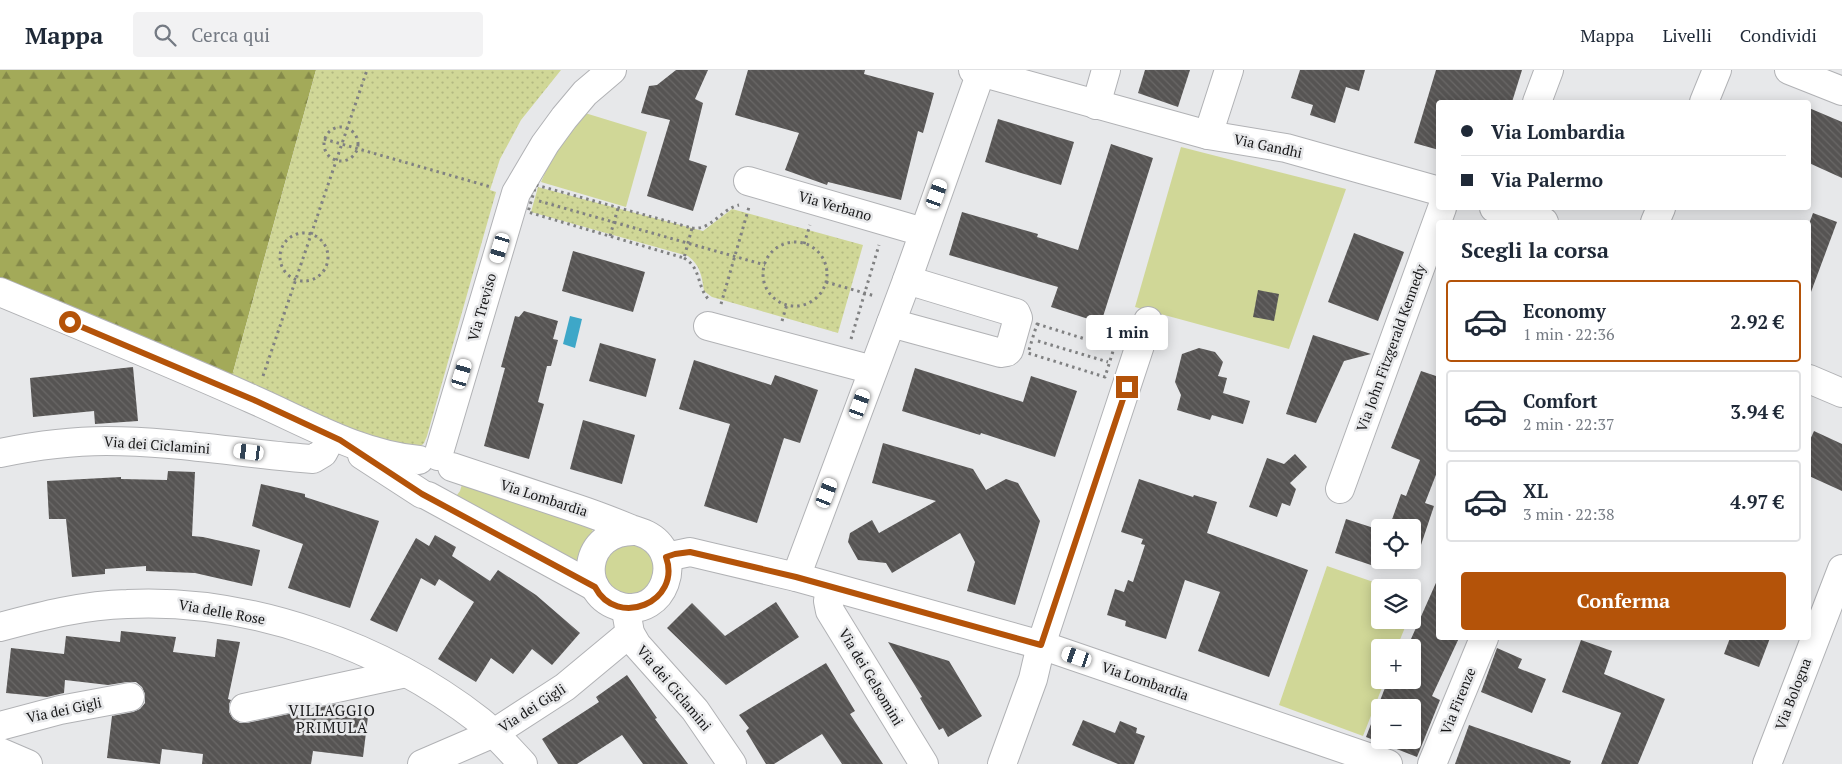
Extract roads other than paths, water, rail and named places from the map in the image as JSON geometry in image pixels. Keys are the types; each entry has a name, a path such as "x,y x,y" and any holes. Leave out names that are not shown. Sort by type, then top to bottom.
{"street":[{"name":"Via Treviso","path":"436,461 516,194 545,144 564,118 585,93 612,70"},
{"path":"796,577 907,280 977,71 1096,105 1106,70"},
{"path":"1208,135 1229,70"},
{"path":"1538,100 1548,70"},
{"path":"1705,100 1718,70"},
{"path":"1789,70 1842,91"},
{"name":"Via Gandhi","path":"1096,105 1208,135 1286,148 1436,190"},
{"name":"Via Verbano","path":"748,194 923,232"},
{"path":"1504,210 1537,220"},
{"name":"Via John Fitzgerald Kennedy","path":"1340,489 1436,225"},
{"path":"891,323 1001,354 1009,350 1018,318 1016,313 907,280"},
{"name":"Via Lombardia","path":"0,292 254,400 336,438 394,457 436,461 606,518 648,535 658,542 666,557 682,553 698,554 830,586 1041,645 1388,764"},
{"path":"714,316 873,370"},
{"path":"1002,764 1033,679 1041,645 1148,321"},
{"path":"1811,380 1842,393"},
{"name":"Via Lombardia","path":"336,438 425,495 595,587 606,600 616,606 628,621"},
{"name":"Via dei Ciclamini","path":"0,452 62,444 118,441 178,444 314,459 323,453 336,438"},
{"path":"436,461 454,476 450,487 441,495 425,495 413,484 412,477 415,465 436,461"},
{"path":"595,587 590,571 591,560 596,550 603,541 613,534 624,531 636,531"},
{"path":"628,621 643,606 657,597 664,587 668,576 666,557"},
{"name":"Via Bologna","path":"1766,764 1842,569"},
{"name":"Via dei Gelsomini","path":"830,586 828,601 830,611 924,764"},
{"name":"Via delle Rose","path":"0,627 65,612 103,606 146,603 192,604 258,617 306,630 361,652 406,673 464,710 494,733 523,764"},
{"name":"Via dei Ciclamini","path":"628,621 638,645 694,710 732,764"},
{"name":"Via dei Gigli","path":"422,764 494,733 565,687 628,621"},
{"name":"Via Firenze","path":"1432,764 1483,640"},
{"path":"244,708 406,673"},
{"name":"Via dei Gigli","path":"0,726 60,710 130,697"},
{"path":"0,752 28,764"}],"water":[{"path":"570,316 582,319 575,348 563,344"}],"district":[{"name":"VILLAGGIO PRIMULA","path":"332,720"}]}
